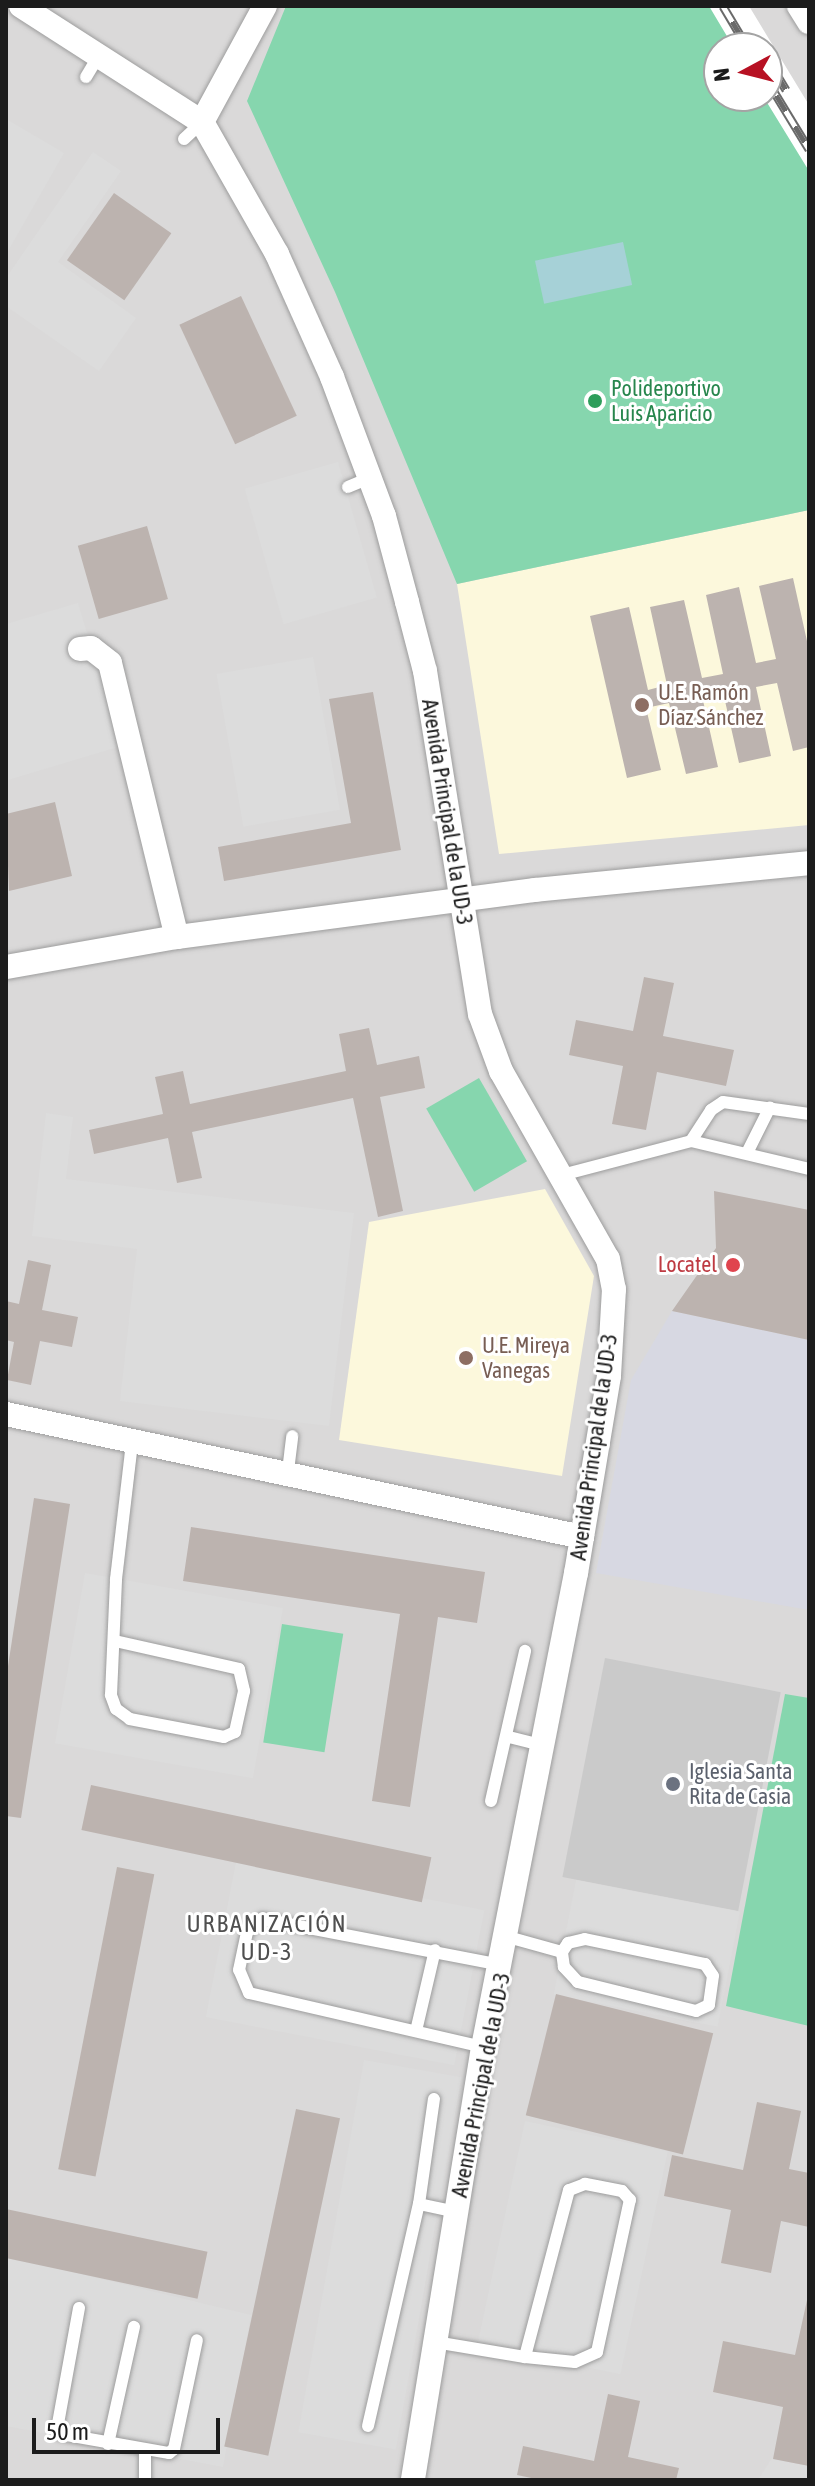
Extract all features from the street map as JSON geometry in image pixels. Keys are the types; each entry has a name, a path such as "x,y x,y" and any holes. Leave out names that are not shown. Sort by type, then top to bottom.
{"street":[{"name":"Avenida Principal de la UD-3","path":"21,6 202,122 277,254 425,671 480,1014 501,1071 608,1259 614,1289 609,1376 582,1537 503,1965 483,2047 413,2480"},
{"path":"202,122 265,6"},
{"path":"799,6 809,22"},
{"path":"80,649 91,648 110,663 177,937"},
{"path":"6,967 177,937 809,863"},
{"path":"6,1414 132,1443 288,1471 582,1537"}],"lane":[{"path":"86,77 100,54"},
{"path":"184,139 202,122"},
{"path":"691,1141 705,1117 723,1102 809,1114"},
{"path":"747,1153 770,1107"},
{"path":"558,1176 691,1141 809,1169"},
{"path":"288,1471 292,1436"},
{"path":"115,1641 239,1669 244,1691 235,1732 224,1737 130,1719 116,1709 111,1695 116,1579 132,1443"},
{"path":"491,1801 509,1737 525,1651"},
{"path":"509,1737 544,1746"},
{"path":"483,2047 249,1993 239,1970 247,1932 262,1919 503,1965"},
{"path":"508,1937 562,1952"},
{"path":"585,1939 696,1960 713,1976 709,2005 696,2011 578,1982 564,1967 562,1952 568,1943 585,1939"},
{"path":"416,2031 435,1950"},
{"path":"368,2426 419,2204 434,2099"},
{"path":"435,2342 525,2357 575,2362 597,2352 630,2200 622,2191 585,2184 569,2190 525,2357"},
{"path":"419,2204 457,2212"},
{"path":"79,2308 59,2429 108,2444 162,2454 174,2449 197,2340"},
{"path":"108,2444 134,2327"},
{"path":"145,2452 145,2480"}],"shaded area":[{"path":"6,6 809,6 809,2480 6,2480"},
{"path":"6,119 64,153 7,253 6,252"},
{"path":"93,152 121,171 58,262 136,318 99,371 6,306 6,278"},
{"path":"338,462 377,598 284,624 245,489"},
{"name":"U.E. Ramón Díaz Sánchez","path":"809,510 809,825 499,854 457,584"},
{"path":"78,603 121,746 8,780 6,624"},
{"path":"313,657 340,810 243,827 216,674"},
{"path":"46,1113 73,1117 66,1179 354,1213 329,1426 120,1401 137,1249 32,1236"},
{"name":"U.E. Mireya Vanegas","path":"545,1189 594,1276 562,1476 339,1440 369,1222"},
{"path":"672,1311 809,1340 809,1610 596,1573 631,1380"},
{"path":"85,1573 283,1608 253,1778 55,1743"},
{"name":"Iglesia Santa Rita de Casia","path":"605,1658 781,1692 738,1911 562,1877"},
{"path":"236,1862 484,1910 454,2065 206,2017"},
{"path":"576,1880 740,1912 718,2027 554,1995"},
{"path":"364,2060 461,2077 396,2449 298,2432"},
{"path":"525,2121 668,2151 620,2374 478,2344"},
{"path":"6,2256 251,2315 223,2467 6,2426"},
{"path":"772,2458 809,2466 809,2480 758,2480"}],"green space":[{"name":"Polideportivo Luis Aparicio","path":"286,6 736,6 750,32 703,32 703,112 780,112 809,146 809,510 457,584 335,292 247,101"},
{"path":"479,1078 527,1161 474,1192 426,1108"},
{"path":"282,1624 343,1634 324,1752 263,1743"},
{"path":"785,1694 809,1698 809,2026 726,2006"}],"water":[{"path":"623,242 632,285 544,304 535,261"}],"pier":[{"path":"709,6 749,6 765,32 724,32"},
{"path":"783,62 809,105 809,171 773,112 783,112"}],"building":[{"path":"114,193 171,233 124,300 67,260"},
{"path":"241,296 297,416 235,444 179,325"},
{"path":"147,526 168,599 99,619 78,546"},
{"path":"793,578 809,650 809,747 793,751 777,683 756,687 771,756 739,763 723,692 702,696 718,767 686,774 669,703 646,708 661,770 627,778 590,616 629,607 648,690 667,685 650,607 684,600 702,678 723,674 706,595 739,587 756,663 776,659 759,586"},
{"path":"373,692 401,850 224,881 218,847 351,823 329,699"},
{"path":"55,802 72,876 9,891 6,814"},
{"path":"644,977 674,983 663,1036 734,1050 726,1086 657,1072 646,1130 612,1124 623,1066 569,1055 576,1020 633,1031"},
{"path":"369,1028 377,1065 419,1056 425,1088 380,1097 403,1211 378,1217 353,1098 192,1132 202,1178 177,1183 168,1138 94,1154 89,1130 163,1114 155,1077 183,1071 190,1104 346,1071 339,1034"},
{"path":"714,1191 809,1210 809,1340 672,1311 716,1248"},
{"path":"28,1260 51,1265 42,1310 78,1317 72,1347 40,1341 31,1385 7,1380 14,1342 6,1340 6,1301 19,1304"},
{"path":"34,1498 70,1504 21,1818 6,1816 6,1679"},
{"path":"191,1527 485,1572 477,1623 438,1617 410,1807 372,1801 400,1614 183,1581"},
{"path":"91,1785 431,1857 422,1902 81,1830"},
{"path":"117,1867 154,1874 96,2177 58,2169"},
{"path":"556,1994 713,2033 683,2154 526,2115"},
{"path":"757,2102 801,2111 789,2169 809,2173 809,2227 781,2221 771,2273 721,2263 731,2210 664,2196 672,2155 743,2170"},
{"path":"296,2109 340,2118 268,2456 224,2446"},
{"path":"6,2209 207,2252 198,2299 6,2258"},
{"path":"809,2291 809,2466 773,2459 783,2407 713,2392 723,2341 795,2355"},
{"path":"608,2394 640,2401 628,2457 679,2468 676,2480 541,2480 517,2475 523,2446 594,2461"}],"railway":[{"path":"723,6 738,32"},
{"path":"783,85 786,90"},
{"path":"783,106 809,149"}],"place":[{"name":"Polideportivo Luis Aparicio","path":"595,401"},
{"name":"U.E. Ramón Díaz Sánchez","path":"642,705"},
{"name":"Locatel","path":"733,1265"},
{"name":"U.E. Mireya Vanegas","path":"466,1358"},
{"name":"Iglesia Santa Rita de Casia","path":"673,1784"}],"district":[{"name":"URBANIZACIÓN UD-3","path":"267,1938"}]}
